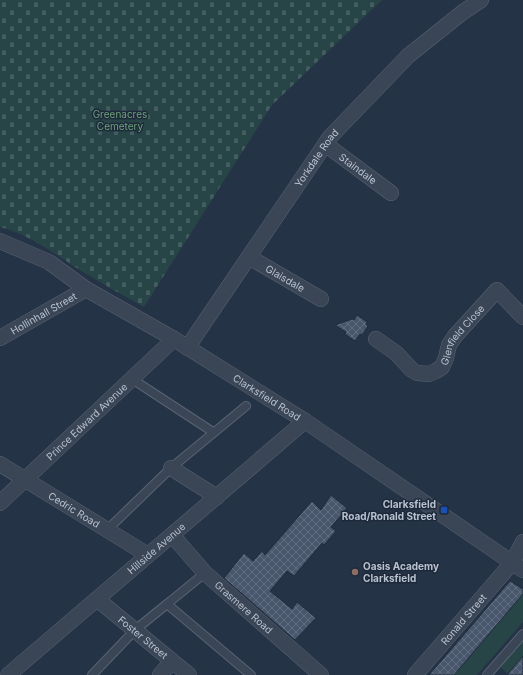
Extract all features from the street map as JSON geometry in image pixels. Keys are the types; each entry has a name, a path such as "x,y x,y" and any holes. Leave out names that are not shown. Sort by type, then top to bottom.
{"street":[{"name":"Yorkdale Road","path":"187,348 330,137 408,56 463,12 482,0"},
{"name":"Staindale","path":"325,144 391,193"},
{"name":"Clarksfield Road","path":"0,241 49,262 86,289 174,340 305,422 518,567"},
{"name":"Glaisdale","path":"249,257 321,299"},
{"name":"Hollinhall Street","path":"0,338 86,289"},
{"name":"Glenfield Close","path":"376,340 396,353 412,370 422,374 429,374 442,367 449,345 454,336 497,290 523,317"},
{"name":"Prince Edward Avenue","path":"0,503 174,340"},
{"name":"Hillside Avenue","path":"8,675 305,422"},
{"name":"Cedric Road","path":"0,464 148,556"},
{"path":"171,468 217,497"},
{"name":"Grasmere Road","path":"172,535 205,573 321,675"},
{"name":"Ronald Street","path":"415,675 518,567 523,542"},
{"name":"Foster Street","path":"97,599 189,675"},
{"path":"160,675 172,661"}],"lane":[{"path":"132,379 213,432"},
{"path":"107,530 171,468 246,406"},
{"path":"92,675 135,630 205,573"},
{"path":"167,604 251,675"},
{"path":"487,675 523,634"}],"green space":[{"name":"Greenacres Cemetery","path":"0,0 382,0 272,105 144,307 83,272 33,240 0,227"},
{"path":"523,594 523,622 477,675 454,675"},
{"path":"523,636 523,656 511,671 514,675 509,675 498,665"}],"building":[{"path":"357,315 367,322 366,324 368,326 362,335 360,334 355,341 345,334 346,332 335,325 352,319 354,320"},
{"path":"331,495 347,508 331,527 336,531 324,545 322,543 294,576 287,571 270,591 292,609 297,602 316,618 295,640 224,578 244,553 253,561 262,551 265,555 312,501 321,510"},
{"path":"510,581 523,589 523,594 454,675 429,675"},
{"path":"523,656 523,675 507,675"}],"place":[{"name":"Clarksfield Road/Ronald Street","path":"444,510"},
{"name":"Oasis Academy Clarksfield","path":"355,572"}]}
